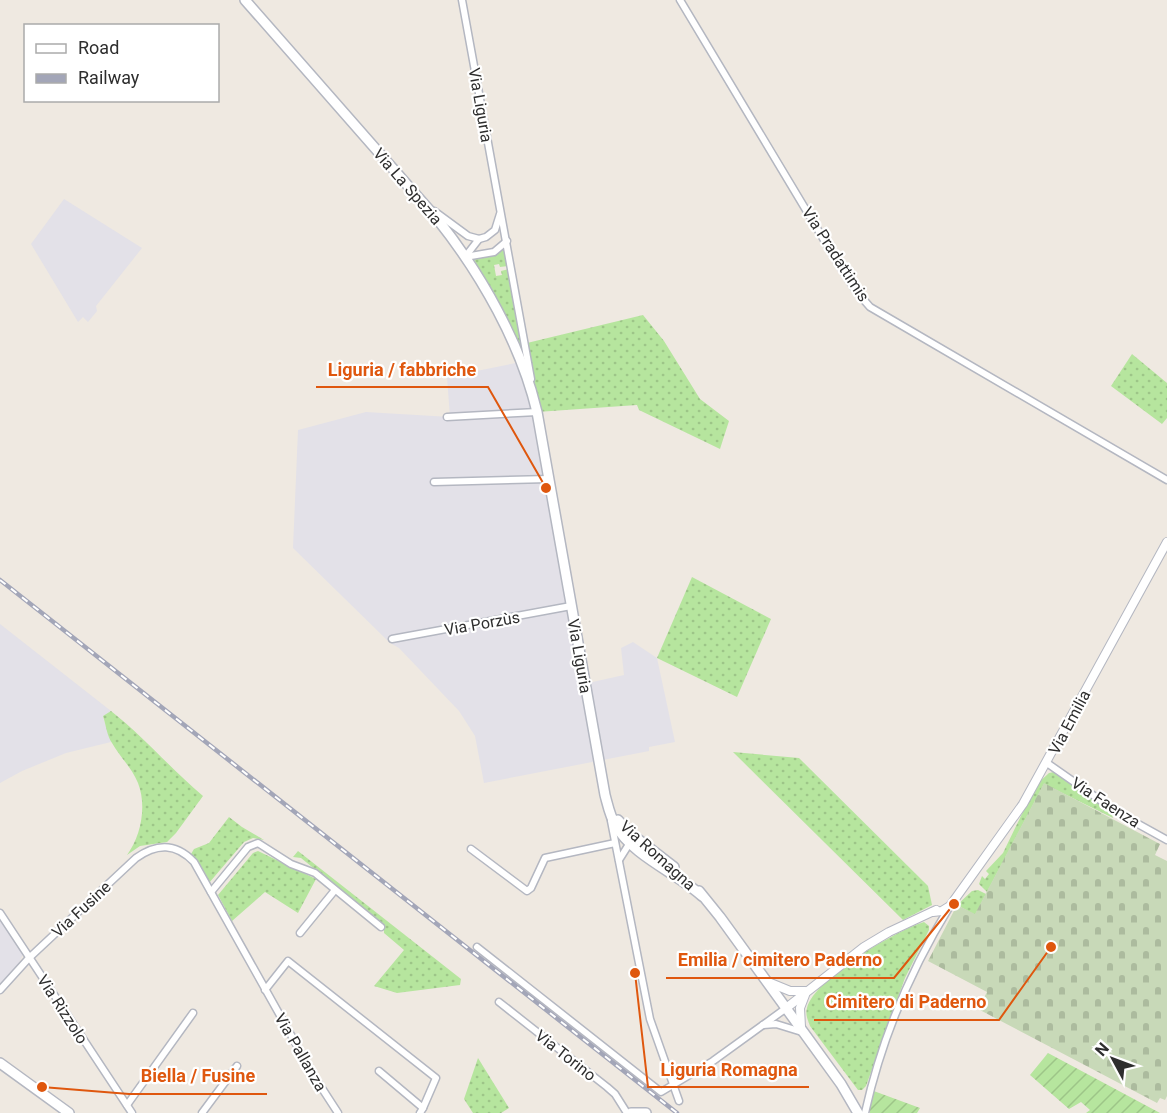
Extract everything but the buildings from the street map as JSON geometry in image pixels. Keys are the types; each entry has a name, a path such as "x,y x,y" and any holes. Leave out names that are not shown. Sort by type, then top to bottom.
{"main road":[{"name":"Via La Spezia","path":"245,0 425,205 465,257 495,306 534,397"},
{"name":"Via Liguria","path":"534,397 608,806"},
{"name":"Via Romagna","path":"608,806 623,833 687,878 720,917 841,1084 858,1113"},
{"path":"0,1063 69,1113"},
{"name":"Via Torino","path":"629,1113 646,1113"}],"street":[{"name":"Via Liguria","path":"462,0 534,397"},
{"name":"Via Pradattimis","path":"680,0 839,265 870,307 1167,480"},
{"path":"425,205 468,236 479,239 495,230 500,210"},
{"path":"465,257 479,239"},
{"path":"465,257 494,252 507,241"},
{"path":"447,417 537,412"},
{"path":"435,482 549,478"},
{"name":"Via Emilia","path":"933,912 942,911 950,906 1014,818 1047,763 1167,542"},
{"name":"Via Porzùs","path":"392,639 571,606"},
{"name":"Via Faenza","path":"1047,763 1120,814 1167,840"},
{"path":"471,849 527,891 531,888 545,858 615,843 623,833"},
{"path":"618,860 623,833"},
{"path":"211,892 248,848 258,843 291,864 315,873 381,927"},
{"path":"615,843 650,1019 679,1101"},
{"name":"Via Pallanza","path":"173,847 186,854 194,862 314,1076 338,1113"},
{"name":"Via Fusine","path":"0,990 29,958 136,858 156,848 173,847"},
{"path":"300,933 335,890"},
{"name":"Via Emilia","path":"673,1086 763,1026 872,942 933,912 958,893"},
{"path":"865,1113 881,1057 904,995 924,952 950,906"},
{"name":"Via Rizzolo","path":"0,913 132,1113"},
{"path":"477,947 661,1092 673,1086"},
{"path":"265,990 288,961 436,1078 421,1110 379,1071"},
{"path":"763,978 785,990 807,991 800,1008 802,1032 776,1024 763,1026"},
{"name":"Via Torino","path":"499,1002 607,1087 629,1113"},
{"path":"127,1105 193,1013"},
{"path":"202,1113 237,1066"}],"shaded area":[{"path":"64,199 142,248 96,306 97,311 88,322 83,317 78,322 31,244"},
{"path":"516,363 533,409 588,683 624,675 621,648 633,642 657,658 675,742 649,747 649,751 484,783 475,736 459,711 399,648 390,643 293,548 298,430 366,412 450,417 447,377"},
{"path":"0,624 111,711 103,717 111,742 66,753 22,771 0,783"},
{"path":"0,919 23,954 19,963 0,984"}],"green space":[{"path":"505,248 508,266 494,265 496,276 502,275 501,271 509,269 525,359 502,309 473,258 491,256"},
{"path":"643,315 664,341 700,399 729,421 720,449 639,410 637,405 537,412 527,343"},
{"path":"1132,354 1167,383 1167,418 1162,424 1111,386"},
{"path":"692,577 771,619 737,697 657,658"},
{"path":"111,711 203,796 167,842 140,846 127,855 139,830 142,811 141,792 129,767 110,740 103,716"},
{"path":"733,752 799,758 928,886 932,905 903,920"},
{"path":"1054,772 1111,812 1113,818 1044,784 987,892 979,884 982,876 985,879 989,874 986,871 1003,853 1036,785 1049,773"},
{"path":"1044,783 1160,844 1155,855 1167,861 1167,1096 1165,1100 1160,1098 1157,1103 978,1009 987,992 928,961 957,905 975,914"},
{"path":"229,817 264,840 253,838 244,842 209,883 191,854 194,849 209,843"},
{"path":"258,851 316,879 298,913 265,892 232,921 218,895 253,853"},
{"path":"298,851 461,979 460,985 397,993 374,986 404,950 384,933 384,925 301,858 293,857"},
{"path":"978,890 986,894 975,915 957,905 972,891"},
{"path":"924,922 929,926 929,930 905,978 866,1086 858,1090 810,1026 807,1008 813,996 840,970 876,945"},
{"path":"1048,1053 1160,1113 1086,1113 1090,1110 1081,1102 1069,1109 1030,1075"},
{"path":"478,1058 509,1108 501,1113 473,1113 464,1099"},
{"path":"871,1090 920,1108 917,1113 870,1113 867,1101"}],"railway":[{"path":"0,580 677,1113"}],"place":[{"name":"Liguria / fabbriche","path":"546,488"},
{"name":"Emilia / cimitero Paderno","path":"954,904"},
{"name":"Cimitero di Paderno","path":"1051,947"},
{"name":"Liguria Romagna","path":"635,973"},
{"name":"Biella / Fusine","path":"42,1087"}]}
